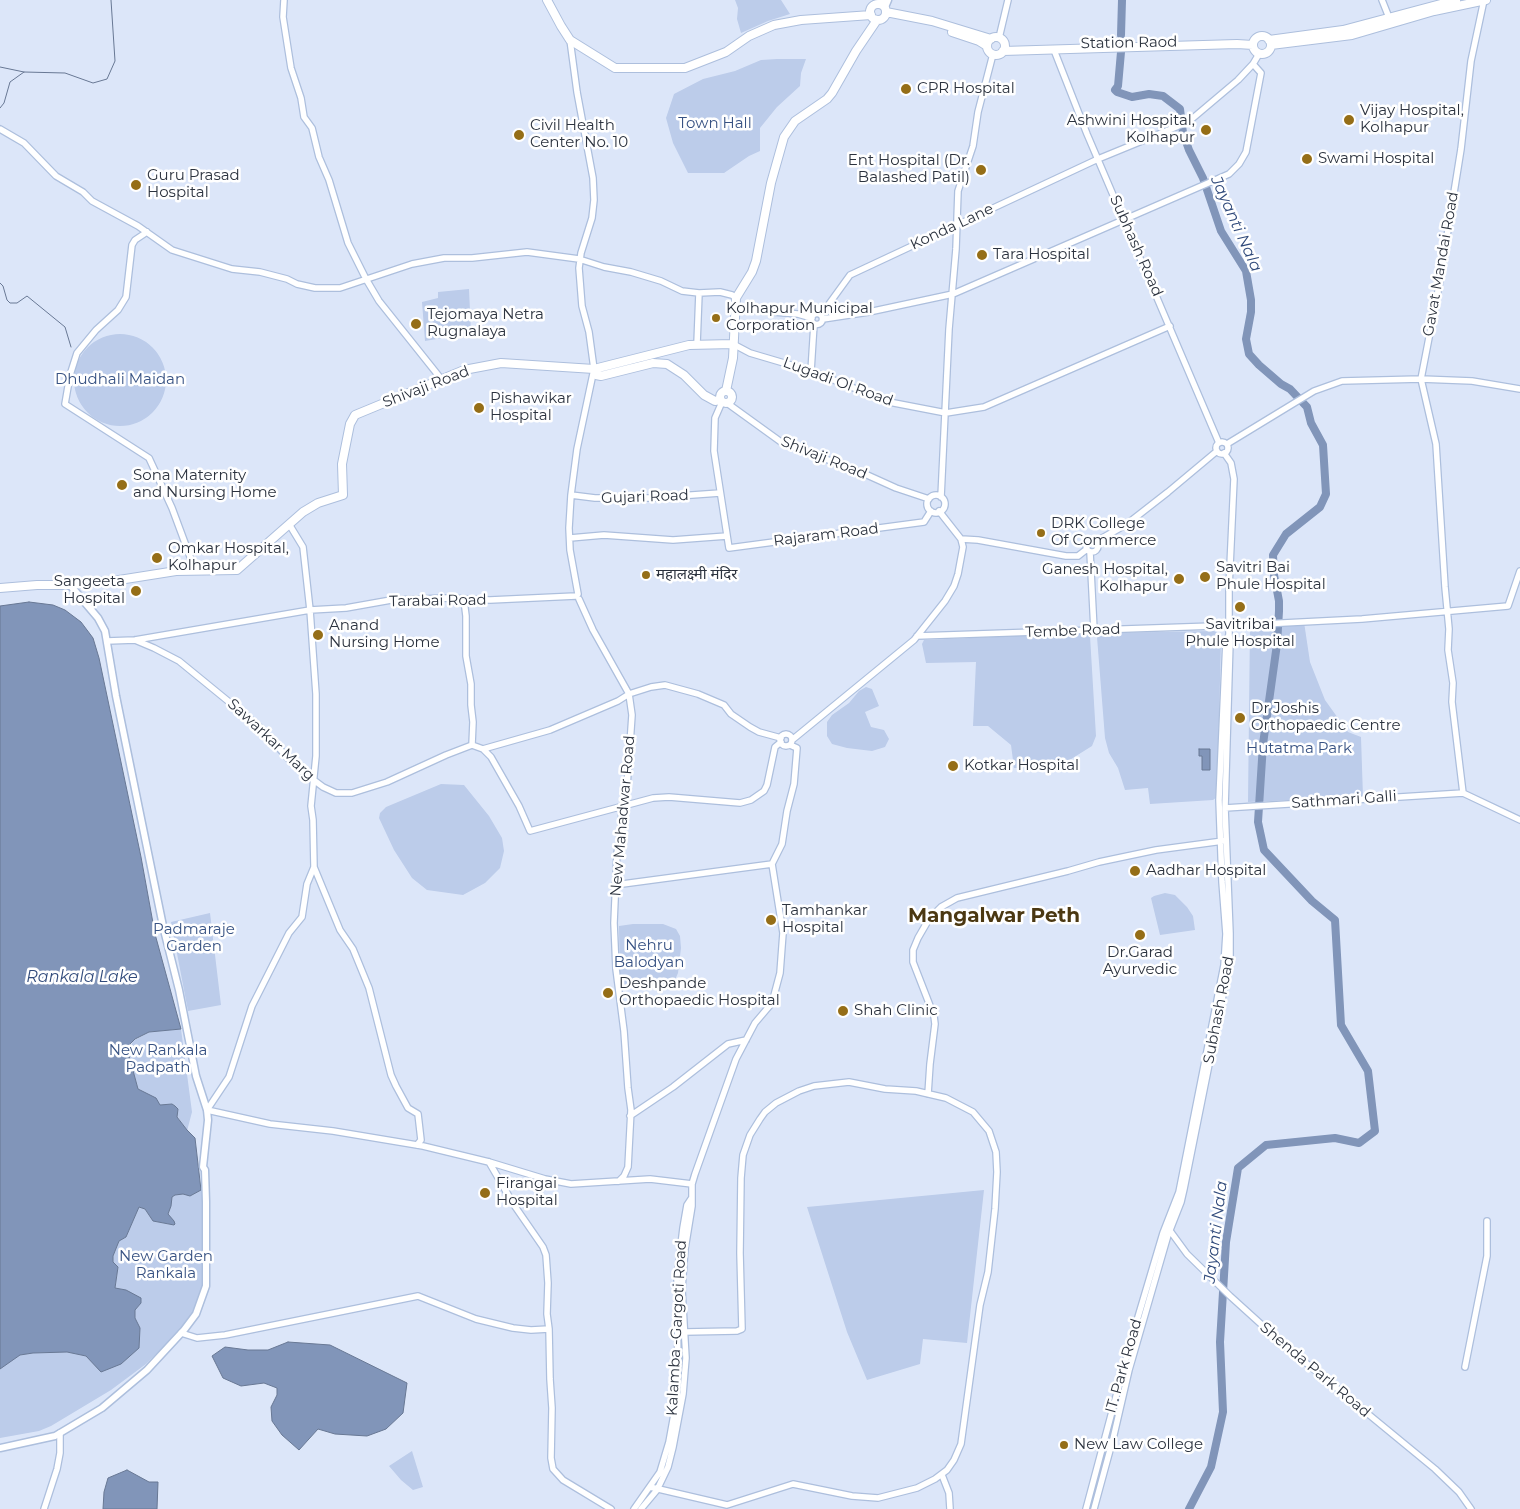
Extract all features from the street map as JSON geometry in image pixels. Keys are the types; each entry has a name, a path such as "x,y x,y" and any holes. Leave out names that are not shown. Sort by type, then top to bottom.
{"highway":[{"path":"547,0 570,40 615,68 682,68 726,52 749,36 774,26 801,20 881,10"},
{"path":"552,0 573,39 615,66 683,65 721,51 746,34 773,22 801,16 881,10 979,41 992,41 1004,48 1054,50 1253,43"},
{"path":"1390,21 1456,0"},
{"path":"1270,45 1262,36 1258,37 1253,43 1254,50 1264,54 1270,45 1485,0"},
{"path":"723,402 720,394 726,391 730,375 734,344 736,298 752,272 756,261 771,183 784,137 795,121 827,99 832,93 881,10"},
{"path":"992,41 989,51 993,54 999,54 1004,48"},
{"name":"Station Raod","path":"1004,48 1105,43 1253,43"},
{"path":"594,369 676,347 697,344 734,344"},
{"name":"Shivaji Road","path":"289,524 312,506 343,495 342,464 353,417 464,370 501,363 594,369 596,374 601,376 647,364 660,363 667,364 684,375 710,399 723,402"},
{"path":"0,588 37,584 70,585 176,571 237,570 289,524"}],"main road":[{"path":"0,1448 50,1438 102,1408 146,1370 181,1333 196,1314 206,1286 206,1202 205,1170 203,1167 208,1110 196,1076 179,990 163,926 103,624 70,585"}],"street":[{"path":"284,0 283,17 286,46 293,78 301,98 304,118 314,134 319,157 329,180 348,242 379,301 442,380"},
{"path":"992,41 1008,0"},
{"path":"1382,0 1390,21"},
{"name":"Gavat Mandai Road","path":"1421,378 1461,149 1472,61 1485,0"},
{"path":"570,40 577,92 594,180 592,218 579,260 580,290 594,369 577,449 570,495 570,550 578,596 593,630 629,694"},
{"name":"Subhash Road","path":"1054,50 1086,134 1219,443"},
{"path":"939,511 944,504 941,497 941,471 958,191 973,146 978,112 993,54"},
{"name":"Konda Lane","path":"822,317 850,275 1098,159 1176,127 1193,118 1234,84 1260,54"},
{"path":"811,371 812,321 815,314 822,317 869,312 953,294 1229,174 1239,164 1246,152 1261,73 1253,64"},
{"path":"0,129 24,143 56,176 83,192 92,200 147,232 172,250 232,269 260,272 315,288 340,288 412,264 444,258 472,258 527,252 579,260 644,275 682,290 699,293 720,292 736,298"},
{"path":"147,232 135,240 132,245 126,297 118,310 96,330 77,353 70,375 65,404 149,458 172,508 195,570"},
{"path":"697,344 699,293"},
{"path":"735,309 798,314 821,324 822,317"},
{"name":"Lugadi Ol Road","path":"734,344 750,352 811,371 889,402 946,413 984,407 1000,401 1170,326"},
{"path":"1421,378 1436,444 1449,629 1448,650 1453,683 1452,702 1463,793 1520,820"},
{"path":"1094,630 1086,544 1088,541 1096,541 1127,524 1217,451 1216,447 1219,443 1224,442 1227,444 1314,391 1342,381 1421,378 1473,382 1520,390"},
{"path":"570,538 604,535 673,540 727,536 715,466 714,442 714,418 723,402"},
{"name":"Shivaji Road","path":"723,402 781,442 896,488 929,499"},
{"path":"1217,451 1224,454 1228,450 1227,444"},
{"name":"Subhash Road","path":"1223,841 1230,641 1229,588 1234,479 1231,464 1224,454"},
{"name":"Gujari Road","path":"570,495 595,498 650,498 720,494"},
{"path":"939,511 931,511 927,504 929,499 935,495 941,497"},
{"name":"Rajaram Road","path":"727,536 729,548 924,522 931,511"},
{"path":"483,749 550,730 618,702 629,694 665,685 698,694 724,705 731,714 750,727 781,740 785,746 917,636 936,613 954,586 960,567 961,539 939,511"},
{"path":"289,524 303,547 310,610 316,694 316,756 311,796 314,867 340,930 353,949 369,988 391,1074 396,1086 408,1108 418,1114 421,1140 417,1145"},
{"path":"961,539 978,540 1050,554 1078,556 1088,551 1095,552 1098,544 1096,541"},
{"name":"Tembe Road","path":"917,636 1229,626 1362,619 1508,606 1520,571"},
{"name":"Tarabai Road","path":"107,641 135,640 310,610 346,608 391,600 447,598 490,600 578,596"},
{"path":"464,600 466,656 473,722 472,745 483,749 491,757 512,793 530,831 652,798 669,797 723,803 740,803 751,800 764,791 776,747 784,734 788,734 791,742 797,748 794,784 787,811 782,844 772,864 615,885"},
{"name":"Subhash Road","path":"1168,1227 1180,1188 1231,954 1220,777 1226,641 1229,635"},
{"name":"Sawarkar Marg","path":"135,640 179,661 261,728 285,756 323,787 336,793 352,794 387,782 452,752 472,745"},
{"name":"New Mahadwar Road","path":"619,1181 624,1176 628,1167 631,1110 624,1030 616,969 615,885 622,806 627,787 632,715 629,694"},
{"name":"Sathmari Galli","path":"1225,808 1463,793"},
{"path":"928,1094 935,1024 934,1016 913,962 918,938 929,919 941,906 957,898 1099,862 1156,850 1223,841"},
{"name":"Kalamba -Gargoti Road","path":"641,1509 657,1490 668,1468 683,1394 686,1373 682,1289 692,1206 692,1184 736,1059 755,1023 772,1003 780,973 783,933 772,864"},
{"path":"314,867 307,884 302,917 289,933 252,1006 230,1077 208,1110 255,1121 333,1131 417,1145 571,1184 650,1179 692,1184"},
{"path":"630,1116 673,1087 728,1044 746,1040"},
{"path":"650,1487 727,1505 793,1484 852,1496 878,1498 917,1488 942,1475 954,1460 961,1444 980,1305 988,1272 995,1208 997,1162 990,1131 973,1112 953,1100 928,1094 842,1082 814,1086 799,1091 776,1103 765,1112 746,1143 742,1167 740,1253 742,1330 685,1332"},
{"path":"489,1162 514,1206 543,1247 546,1255 548,1283 546,1314 549,1329 552,1408 551,1458 554,1469 563,1480 611,1509"},
{"name":"Kalamba -Gargoti Road","path":"634,1509 660,1472 675,1409 678,1376 678,1277 683,1228 687,1205 691,1199"},
{"path":"1466,1367 1487,1256 1487,1221"},
{"name":"Shenda Park Road","path":"1168,1227 1187,1254 1221,1287 1283,1344 1435,1469 1459,1492 1471,1509"},
{"name":"IT. Park Road","path":"1086,1509 1130,1344 1168,1227"},
{"name":"IT. Park Road","path":"1094,1509 1113,1439 1128,1370 1168,1227"},
{"path":"181,1333 197,1338 225,1335 418,1296 476,1319 513,1328 549,1329"},
{"path":"44,1509 57,1469 60,1453 60,1433"},
{"path":"942,1475 948,1493 950,1509"}],"green space":[{"path":"735,0 781,0 790,14 741,33 737,19 738,8"},
{"name":"Town Hall","path":"806,59 801,73 800,86 777,107 760,128 760,151 724,173 688,173 673,143 666,118 674,94 703,79 735,71 761,60"},
{"path":"469,289 471,333 425,341 422,302 438,298 438,292"},
{"name":"Dhudhali Maidan","path":"120,334 138,337 153,347 163,362 166,380 163,398 153,413 138,423 120,426 102,423 87,413 77,398 74,380 77,362 87,347 102,337"},
{"name":"Hutatma Park","path":"1304,622 1310,662 1325,700 1348,732 1361,737 1363,797 1248,802 1250,625"},
{"path":"1214,631 1219,634 1221,641 1217,797 1213,800 1150,804 1148,788 1125,790 1118,768 1109,753 1105,738 1097,637 1101,633"},
{"path":"1086,633 1090,636 1096,736 1092,746 1060,766 1049,768 1014,768 1011,745 988,726 973,726 976,662 926,663 922,644 924,640"},
{"path":"866,687 872,689 879,706 865,712 871,727 884,730 889,739 885,747 872,751 832,744 827,736 827,722 832,715 849,703 859,691"},
{"path":"441,784 464,785 489,816 502,838 504,851 500,868 485,883 463,895 427,890 412,878 394,850 379,818 380,813 386,807"},
{"path":"1165,893 1175,895 1187,907 1193,916 1195,930 1160,935 1151,898"},
{"name":"Padmaraje Garden","path":"210,913 221,1005 188,1011 171,922"},
{"name":"Nehru Balodyan","path":"663,924 676,929 680,936 681,948 678,973 675,980 668,984 628,986 620,984 619,926"},
{"name":"New Rankala Padpath","path":"181,1029 192,1112 187,1131 177,1116 178,1109 175,1106 172,1104 160,1105 138,1089 128,1052 133,1041 149,1032"},
{"name":"New Garden Rankala","path":"201,1190 206,1190 206,1286 196,1314 146,1364 111,1390 51,1426 39,1431 0,1438 0,1369 12,1359 20,1355 33,1353 67,1352 86,1356 139,1348 140,1328 135,1318 135,1310 141,1303 126,1290 115,1288 118,1267 113,1262 113,1256 119,1241 126,1237 139,1207 145,1209 153,1221 173,1225 168,1214 172,1197 183,1193 190,1196"},
{"path":"984,1190 967,1343 923,1339 920,1364 867,1380 847,1332 807,1207"},
{"path":"412,1451 423,1487 413,1490 389,1466"}],"water":[{"name":"Rankala Lake","path":"29,602 53,605 65,610 81,622 93,638 99,658 141,857 155,934 181,1029 149,1032 135,1039 130,1044 128,1052 138,1089 156,1098 160,1105 172,1104 175,1106 178,1109 177,1117 195,1138 201,1190 190,1196 183,1194 172,1197 168,1214 174,1221 174,1225 153,1221 145,1209 139,1207 126,1237 119,1241 113,1256 113,1262 118,1267 115,1288 126,1290 141,1298 141,1303 135,1310 135,1318 140,1328 139,1348 121,1364 101,1372 86,1356 67,1352 20,1355 0,1369 0,606"},
{"path":"1199,749 1210,749 1210,770 1202,770 1202,756 1199,756"},
{"path":"288,1342 330,1345 407,1383 403,1413 386,1429 367,1436 335,1434 318,1429 299,1450 282,1435 272,1421 271,1407 277,1395 277,1388 264,1383 241,1386 223,1378 212,1356 225,1347 268,1350"},
{"path":"127,1470 149,1482 158,1482 157,1509 103,1509 104,1492 108,1478"}],"waterway":[{"path":"0,108 4,103 10,82 24,72 65,73 93,83 107,79 115,61 111,0"},
{"name":"Jayanti Nala","path":"1121,35 1122,0"},
{"name":"Jayanti Nala","path":"1121,52 1118,86 1115,90 1117,92 1132,97 1149,94 1163,96 1180,109 1183,133 1203,178 1221,231 1246,271 1251,300 1251,312 1246,339 1249,354 1281,384 1290,389 1307,407 1311,423 1323,445 1326,494 1320,507 1286,534 1273,555 1279,611 1277,644 1263,744 1258,822 1264,850 1312,901 1335,920 1341,1025 1368,1071 1375,1131 1359,1143 1335,1138 1266,1145 1238,1168 1226,1242 1220,1342 1223,1412 1211,1467 1189,1509"},
{"path":"0,67 24,72"},
{"path":"0,283 10,303 17,303 27,296 65,327 71,347"}],"place":[{"name":"CPR Hospital","path":"906,89"},
{"name":"Vijay Hospital, Kolhapur","path":"1349,120"},
{"name":"Ashwini Hospital, Kolhapur","path":"1206,130"},
{"name":"Civil Health Center No. 10","path":"519,135"},
{"name":"Swami Hospital","path":"1307,159"},
{"name":"Ent Hospital (Dr. Balashed Patil)","path":"981,170"},
{"name":"Guru Prasad Hospital","path":"136,185"},
{"name":"Tara Hospital","path":"982,255"},
{"name":"Kolhapur Municipal Corporation","path":"716,318"},
{"name":"Tejomaya Netra Rugnalaya","path":"416,324"},
{"name":"Pishawikar Hospital","path":"479,408"},
{"name":"Sona Maternity and Nursing Home","path":"122,485"},
{"name":"DRK College Of Commerce","path":"1041,533"},
{"name":"Omkar Hospital, Kolhapur","path":"157,558"},
{"name":"महालक्ष्मी मंदिर","path":"646,575"},
{"name":"Savitri Bai Phule Hospital","path":"1205,577"},
{"name":"Ganesh Hospital, Kolhapur","path":"1179,579"},
{"name":"Sangeeta Hospital","path":"136,591"},
{"name":"Savitribai Phule Hospital","path":"1240,607"},
{"name":"Anand Nursing Home","path":"318,635"},
{"name":"Dr Joshis Orthopaedic Centre","path":"1240,718"},
{"name":"Kotkar Hospital","path":"953,766"},
{"name":"Aadhar Hospital","path":"1135,871"},
{"name":"Tamhankar Hospital","path":"771,920"},
{"name":"Dr.Garad Ayurvedic","path":"1140,935"},
{"name":"Deshpande Orthopaedic Hospital","path":"608,993"},
{"name":"Shah Clinic","path":"843,1011"},
{"name":"Firangai Hospital","path":"485,1193"},
{"name":"New Law College","path":"1064,1445"}],"district":[{"name":"Mangalwar Peth","path":"994,916"}]}
